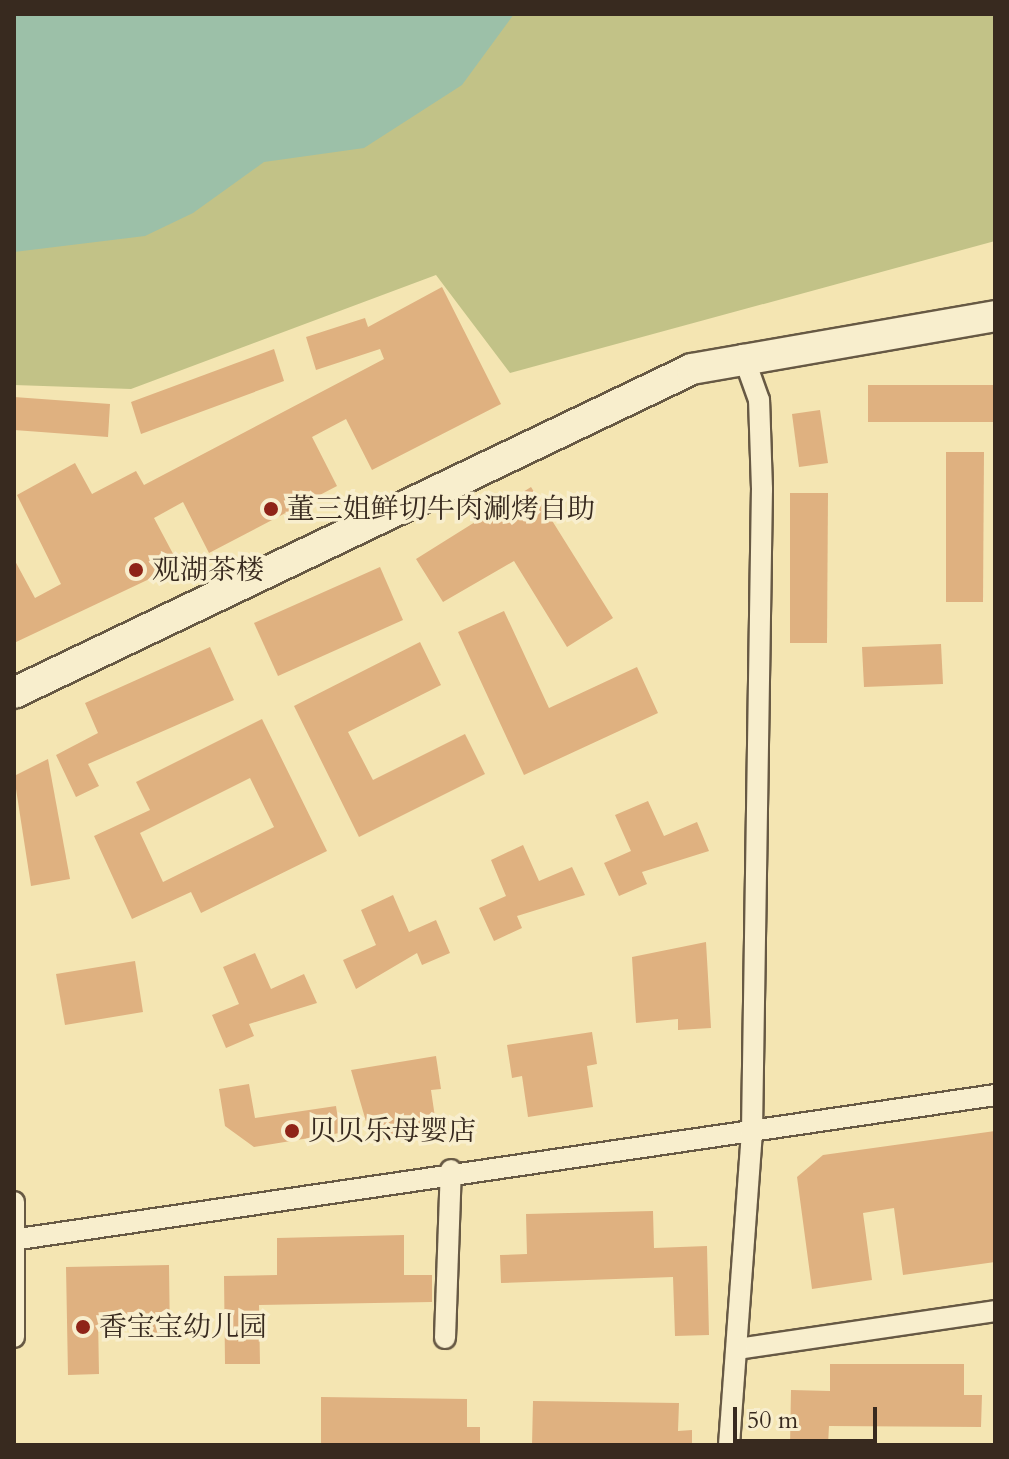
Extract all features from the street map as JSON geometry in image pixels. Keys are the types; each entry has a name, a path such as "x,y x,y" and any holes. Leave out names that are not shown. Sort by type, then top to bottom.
{"street":[{"path":"14,693 692,369 743,355 995,316"},
{"path":"729,1445 752,1131 762,489 759,400 743,355"},
{"path":"19,1239 451,1170 752,1131 995,1095"},
{"path":"445,1338 451,1170"},
{"path":"14,1202 19,1239 14,1337"},
{"path":"738,1349 995,1311"}],"shaded area":[{"path":"14,14 995,14 995,241 510,373 436,275 131,389 14,385"},
{"path":"14,14 514,14 462,85 364,148 264,162 193,213 145,236 14,252"}],"building":[{"path":"442,287 501,404 372,470 346,419 312,437 337,486 209,553 183,502 154,518 179,565 14,643 14,559 35,598 61,584 17,495 75,463 92,494 136,471 144,485 384,359 380,349 316,370 306,337 365,318 368,327"},
{"path":"274,349 284,381 141,434 131,402"},
{"path":"868,385 995,385 995,422 868,422"},
{"path":"14,397 110,404 108,437 14,430"},
{"path":"820,410 828,463 799,467 792,414"},
{"path":"946,452 984,452 983,602 946,602"},
{"path":"531,487 613,618 567,647 514,561 443,602 416,559"},
{"path":"790,493 828,493 827,643 790,643"},
{"path":"380,567 403,620 278,676 254,623"},
{"path":"504,611 549,708 637,667 658,713 524,775 458,632"},
{"path":"420,642 441,685 348,732 373,780 465,734 485,774 359,837 294,706"},
{"path":"941,644 943,684 864,687 862,647"},
{"path":"210,647 234,700 88,764 99,786 76,797 56,755 98,733 85,703"},
{"path":"262,719 327,851 201,913 191,892 132,919 94,836 150,810 136,782","holes":["250,778 274,827 163,882 140,833"]},
{"path":"48,759 70,879 31,886 14,776"},
{"path":"648,801 664,836 697,822 709,851 642,872 647,884 619,896 604,863 631,851 615,815"},
{"path":"523,845 539,881 572,867 585,895 517,916 522,928 494,941 479,908 506,896 491,860"},
{"path":"393,895 409,932 436,920 450,953 422,965 417,953 356,989 343,960 376,945 361,910"},
{"path":"706,942 711,1028 678,1030 678,1019 636,1023 632,957"},
{"path":"255,953 271,989 304,974 317,1003 249,1024 254,1036 226,1048 212,1015 239,1004 223,967"},
{"path":"135,961 143,1012 65,1025 56,974"},
{"path":"592,1032 597,1064 587,1066 593,1107 528,1117 522,1076 512,1078 507,1045"},
{"path":"436,1056 441,1089 431,1090 437,1131 372,1142 351,1070"},
{"path":"249,1084 255,1118 336,1106 340,1133 254,1147 225,1126 219,1089"},
{"path":"995,1131 995,1262 903,1275 894,1208 863,1213 872,1280 812,1289 797,1177 823,1155"},
{"path":"653,1211 654,1248 707,1246 709,1335 675,1336 673,1277 501,1283 500,1255 527,1254 526,1214"},
{"path":"404,1235 404,1275 432,1275 432,1302 259,1305 260,1364 225,1364 224,1276 277,1275 277,1238"},
{"name":"香宝宝幼儿园","path":"169,1265 170,1339 147,1339 146,1314 98,1316 99,1374 68,1375 66,1267"},
{"path":"830,1364 964,1364 964,1395 982,1395 981,1427 829,1426 828,1445 790,1445 791,1390 830,1391"},
{"path":"321,1397 467,1399 467,1427 480,1427 480,1445 321,1445"},
{"path":"533,1401 679,1403 678,1431 692,1430 692,1445 532,1445"}],"place":[{"name":"董三姐鲜切牛肉涮烤自助","path":"271,509"},
{"name":"观湖茶楼","path":"136,570"},
{"name":"贝贝乐母婴店","path":"292,1131"},
{"name":"香宝宝幼儿园","path":"83,1327"}]}
